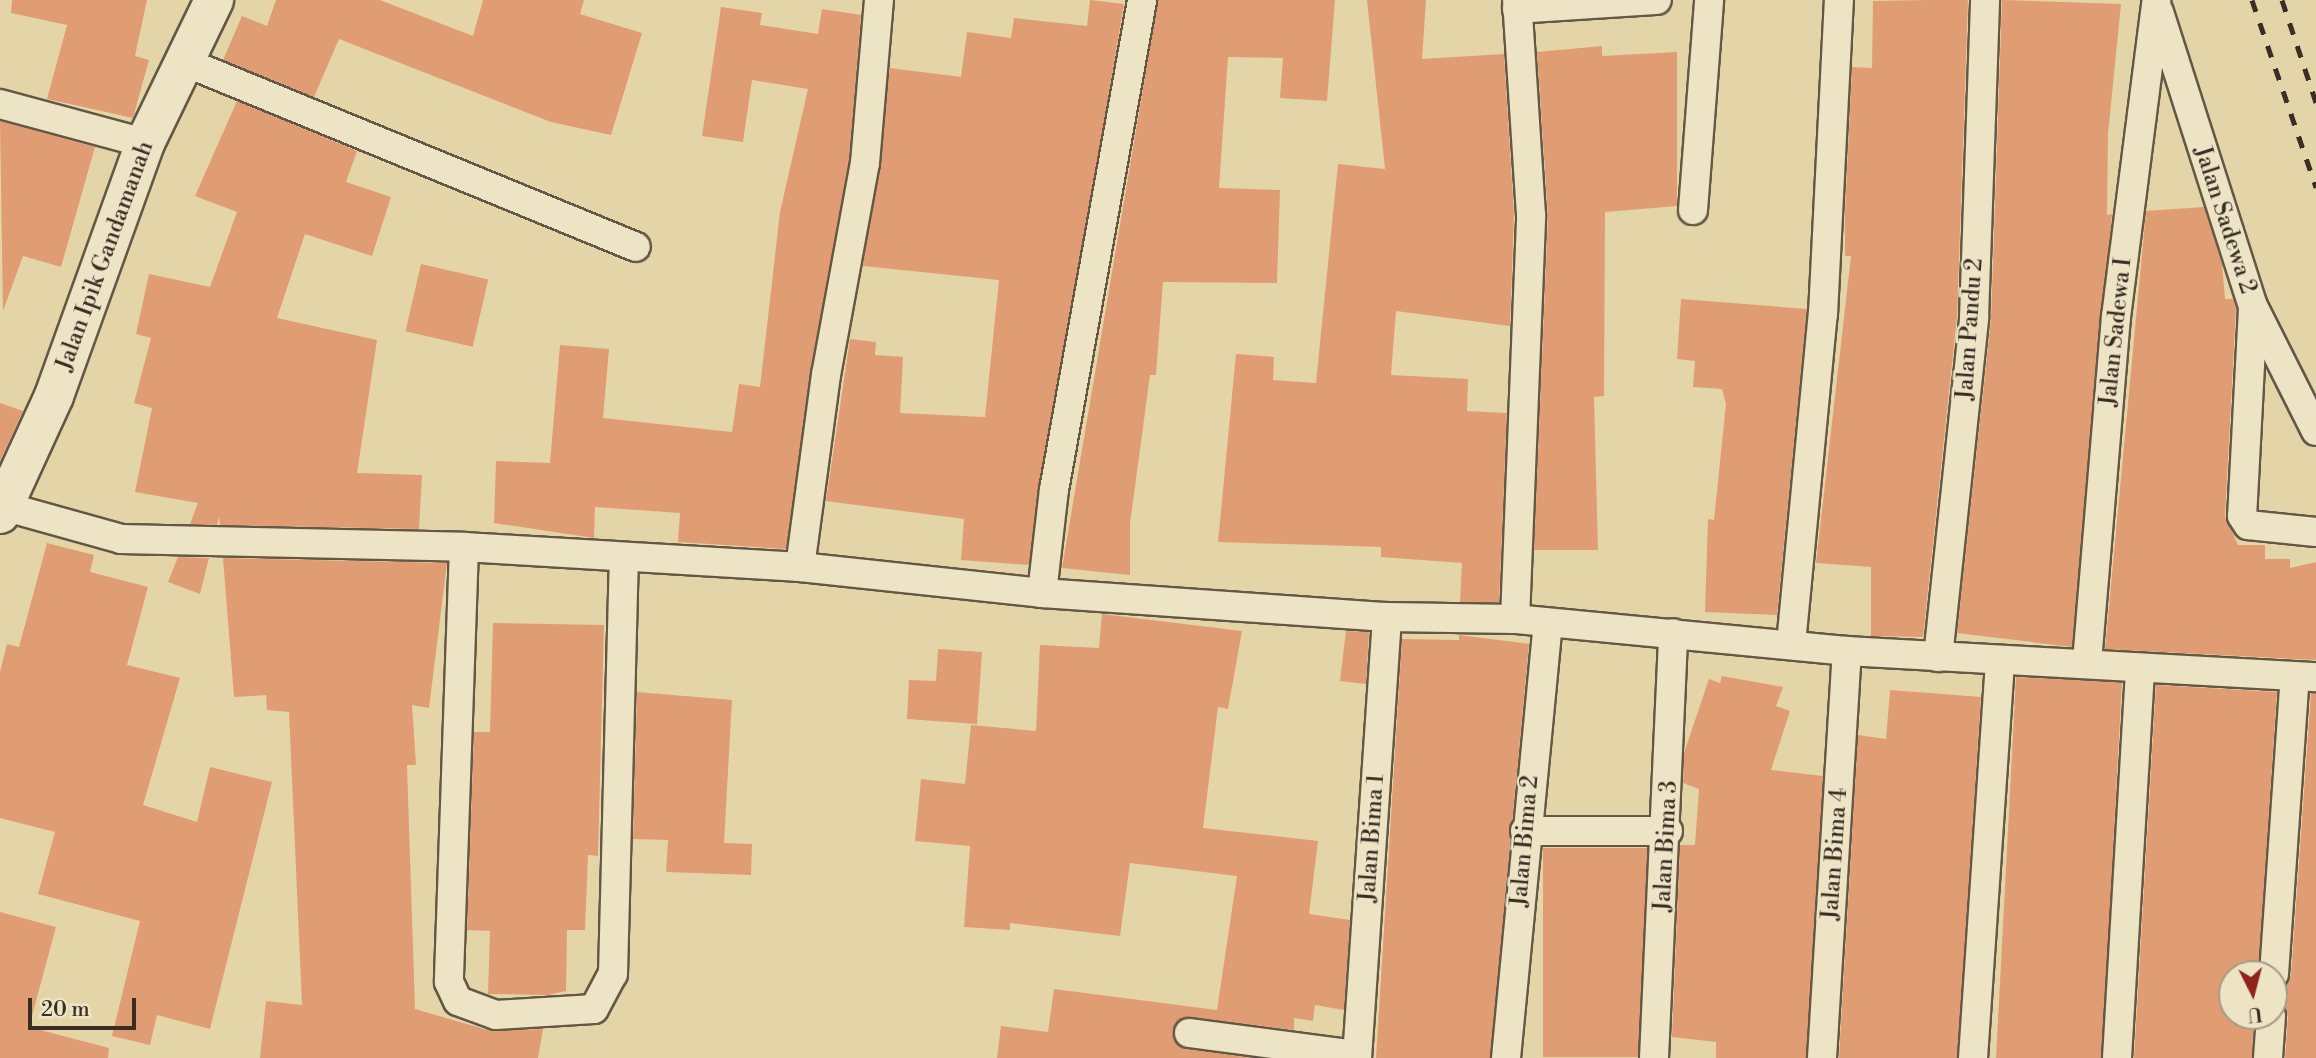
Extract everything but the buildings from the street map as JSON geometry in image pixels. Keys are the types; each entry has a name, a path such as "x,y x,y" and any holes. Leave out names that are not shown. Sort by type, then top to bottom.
{"street":[{"name":"Jalan Ipik Gandamanah","path":"2,510 54,396 145,144 214,0"},
{"path":"800,567 826,375 865,163 879,0"},
{"path":"1042,593 1054,490 1142,0"},
{"path":"1515,619 1531,215 1517,4 1657,0"},
{"path":"1693,210 1709,0"},
{"path":"1790,644 1823,314 1839,0"},
{"name":"Jalan Pandu 2","path":"1938,657 1973,318 1985,0"},
{"name":"Jalan Sadewa 2","path":"2156,2 2253,306 2316,431"},
{"name":"Jalan Sadewa I","path":"2087,662 2116,317 2156,2"},
{"path":"185,62 636,247"},
{"path":"0,104 145,144"},
{"path":"2253,306 2242,516 2248,525 2316,531"},
{"path":"2,510 121,539 464,547 624,560 800,567 1042,593 1387,617 1515,619 1847,651 2000,661 2087,662 2140,668 2306,677 2276,960"},
{"path":"464,547 449,982 458,1002 496,1015 594,1009 612,974 624,560"},
{"name":"Jalan Bima 1","path":"1357,1057 1387,617"},
{"name":"Jalan Bima 2","path":"1506,1058 1525,831 1548,624"},
{"name":"Jalan Bima 3","path":"1654,1058 1668,831 1673,633"},
{"name":"Jalan Bima 4","path":"1822,1058 1847,651"},
{"path":"1973,1058 2000,661"},
{"path":"2117,1058 2140,668"},
{"path":"1525,831 1668,831"},
{"path":"2268,1058 2270,1030"},
{"path":"1189,1033 1357,1057"}],"railway":[{"path":"2252,0 2316,187"},
{"path":"2282,0 2316,102"}]}
